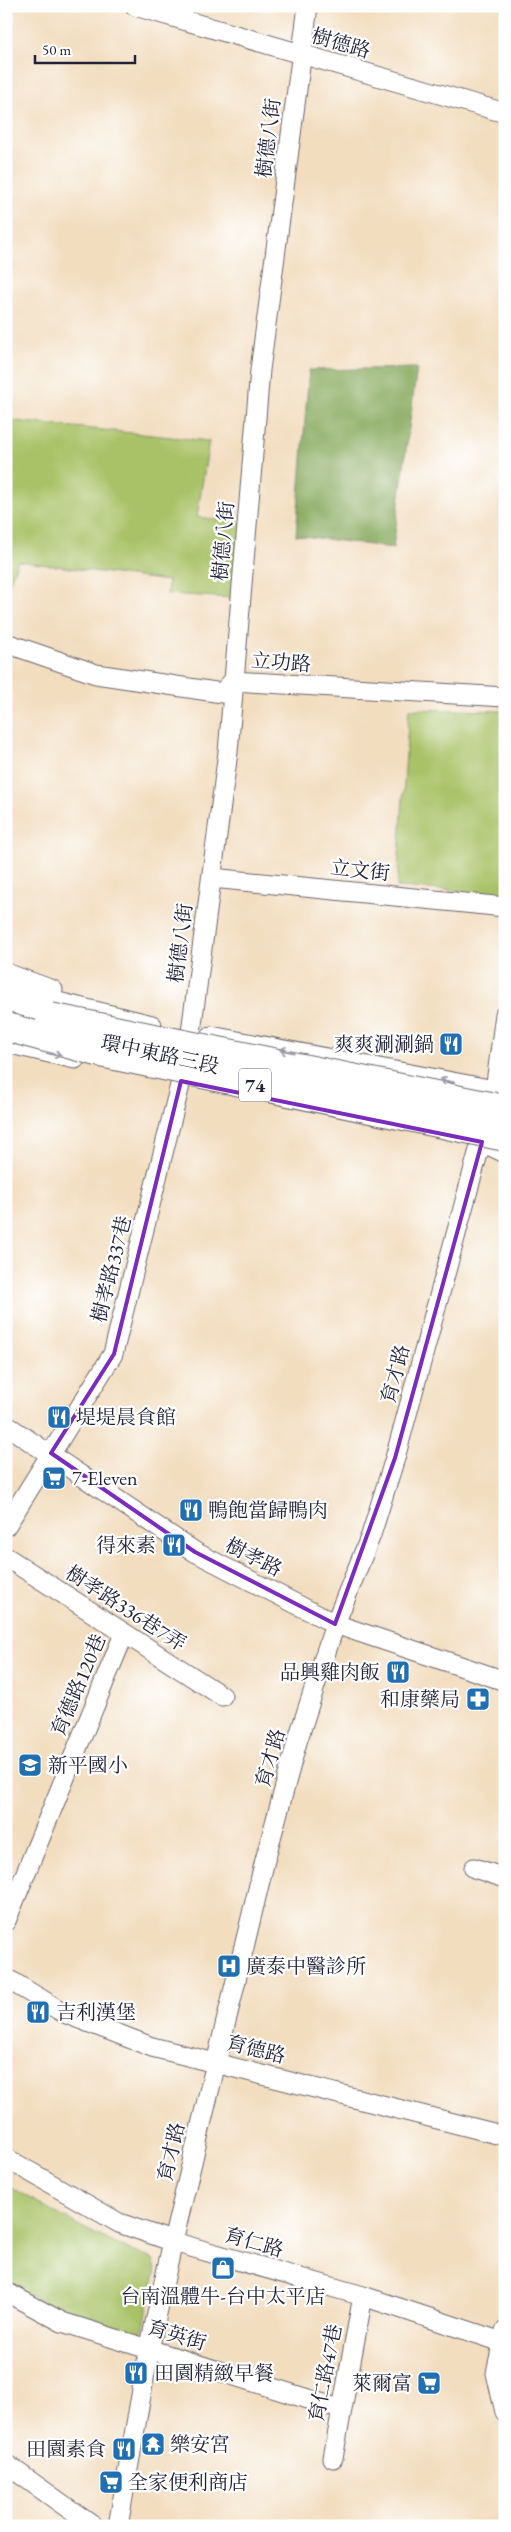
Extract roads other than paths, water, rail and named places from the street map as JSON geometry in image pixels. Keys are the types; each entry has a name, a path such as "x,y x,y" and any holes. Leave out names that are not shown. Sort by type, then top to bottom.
{"highway":[{"name":"74","path":"6,991 50,1017"},
{"name":"74","path":"6,1003 50,1017 502,1096"},
{"name":"74","path":"6,1027 102,1053 493,1140"}],"street":[{"name":"樹德路","path":"135,6 505,113"},
{"name":"樹德八街","path":"191,1032 228,752 232,681 260,370 308,6"},
{"name":"立功路","path":"6,643 96,674 222,693 232,681 505,697"},
{"name":"立文街","path":"212,878 505,907"},
{"name":"環中東路三段","path":"6,973 148,1024"},
{"name":"環中東路三段","path":"6,991 148,1024 502,1096"},
{"name":"育才路","path":"118,2526 149,2350 173,2241 265,1860 297,1742 335,1624 371,1535 493,1140 502,1096 505,1014"},
{"name":"環中東路三段","path":"6,1043 181,1081 493,1140 505,1146"},
{"name":"樹孝路337巷","path":"6,1526 114,1354 181,1081"},
{"name":"環中東路三段","path":"493,1140 505,1153"},
{"name":"樹孝路","path":"6,1425 51,1453 195,1552 335,1624 505,1681"},
{"name":"樹孝路336巷7弄","path":"6,1557 222,1696"},
{"name":"育德路120巷","path":"6,1920 124,1634"},
{"path":"474,1868 505,1878"},
{"name":"育德路","path":"6,1978 64,2013 152,2047 505,2136"},
{"name":"育仁路","path":"6,2158 119,2223 173,2241 504,2339"},
{"name":"育英街","path":"6,2292 62,2322 340,2409"},
{"name":"育仁路47巷","path":"333,2458 340,2409 363,2296"},
{"path":"504,2339 496,2373 505,2412"},
{"path":"6,2464 93,2526"}],"place":[{"name":"爽爽涮涮鍋","path":"451,1044"},
{"name":"堤堤晨食館","path":"59,1417"},
{"name":"7-Eleven","path":"54,1478"},
{"name":"鴨飽當歸鴨肉","path":"191,1510"},
{"name":"得來素","path":"174,1545"},
{"name":"品興雞肉飯","path":"398,1672"},
{"name":"和康藥局","path":"478,1699"},
{"name":"新平國小","path":"30,1765"},
{"name":"廣泰中醫診所","path":"229,1966"},
{"name":"吉利漢堡","path":"38,2012"},
{"name":"台南溫體牛-台中太平店","path":"223,2268"},
{"name":"田園精緻早餐","path":"136,2373"},
{"name":"萊爾富","path":"429,2383"},
{"name":"樂安宮","path":"153,2444"},
{"name":"田園素食","path":"124,2449"},
{"name":"全家便利商店","path":"111,2482"}]}
